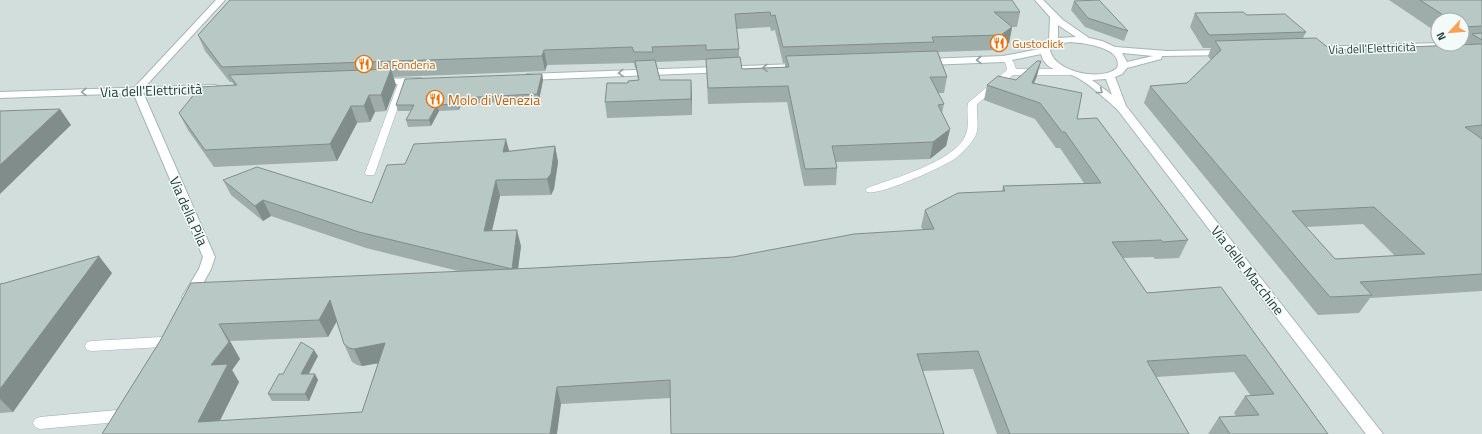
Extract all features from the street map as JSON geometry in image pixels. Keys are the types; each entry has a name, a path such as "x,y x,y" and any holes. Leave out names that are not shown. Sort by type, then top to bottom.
{"street":[{"path":"137,90 221,0"},
{"path":"1039,0 1054,18 1071,31 1110,49 1120,56 1123,66"},
{"path":"1054,18 1054,42"},
{"path":"1094,42 1070,39 1054,42 1048,45 1045,52 1047,59 1053,65 1080,75 1100,77 1110,76 1118,72 1123,66 1167,54"},
{"name":"Via dell'Elettricità","path":"1306,50 1482,44"},
{"path":"1110,49 1167,54 1234,52"},
{"path":"916,63 1006,58 1045,52"},
{"path":"514,77 806,67"},
{"name":"Via delle Macchine","path":"1080,75 1121,107 1374,434"},
{"name":"Via delle Macchine","path":"1110,76 1121,107"},
{"path":"372,82 427,80"},
{"name":"Via dell'Elettricità","path":"0,95 223,87"},
{"name":"Via della Pila","path":"137,90 209,257 205,269 182,309"},
{"path":"154,355 170,328"},
{"path":"115,422 126,403"}],"lane":[{"path":"1006,58 1012,72"},
{"path":"871,190 933,167 960,149 971,136 973,103 992,86 1012,72 1069,72"},
{"path":"370,173 403,81"},
{"path":"92,346 162,342"},
{"path":"40,423 115,422"}],"shaded area":[{"path":"0,0 1482,0 1482,434 0,434"}],"building":[{"path":"230,0 1012,0 1020,12 994,12 1012,27 1001,35 932,37 934,42 783,47 775,15 771,16 770,12 735,14 739,49 706,50 706,45 652,47 653,52 634,52 632,47 544,50 542,56 222,67 198,35"},
{"path":"1099,0 1128,31 1088,18 1074,1"},
{"path":"1420,0 1482,0 1482,26 1470,27 1470,12 1439,12"},
{"path":"1243,12 1247,15 1285,14 1306,32 1209,35 1195,13"},
{"path":"1482,33 1482,40 1472,34"},
{"path":"1316,38 1331,50 1430,46 1430,52 1470,52 1470,44 1482,44 1482,125 1465,127 1482,139 1482,274 1360,282 1372,295 1330,297 1150,86 1187,83 1221,50 1215,41","holes":["1374,207 1425,254 1335,259 1292,211"]},
{"path":"937,51 947,77 930,77 944,104 938,105 950,129 933,142 832,146 837,168 805,169 788,86 708,88 706,59 740,57 742,69 789,67 786,56"},
{"path":"655,60 660,80 691,80 691,99 605,102 607,83 628,83 628,81 639,80 635,61"},
{"path":"1037,61 1041,61 1032,83 1082,93 1077,119 1097,118 1188,240 1163,242 1161,240 1112,242 1147,293 1221,287 1328,434 1230,434 1219,417 1259,415 1245,396 1274,394 1245,355 1147,361 1189,434 1010,434 978,351 917,354 944,434 671,434 670,380 557,387 550,434 102,434 160,341 191,283 535,268 733,257 854,234 934,229 925,210 958,193 1005,191 1003,186 1101,183 1065,132 1062,132 1040,103 987,85 998,76 1016,80","holes":["330,300 344,344 349,348 354,349 385,343 362,412 198,422 228,364 211,365 229,342 219,324 319,320"]},
{"path":"391,69 381,95 369,95 364,106 351,106 330,144 205,150 179,113 200,87 237,85 229,75"},
{"path":"542,74 537,94 459,98 457,104 437,105 429,120 406,120 414,105 396,105 405,79"},
{"path":"60,109 0,165 0,111"},
{"path":"506,139 503,152 555,146 551,174 547,179 496,180 484,231 517,230 512,269 359,232 263,200 255,206 223,180 257,167 372,203 387,165 405,164 414,144"},
{"path":"99,256 0,389 0,284"},
{"path":"301,342 314,350 301,374 315,374 305,394 268,394 279,374 283,374"}],"place":[{"name":"Gustoclick","path":"999,43"},
{"name":"La Fonderia","path":"364,64"},
{"name":"Molo di Venezia","path":"435,99"}]}
